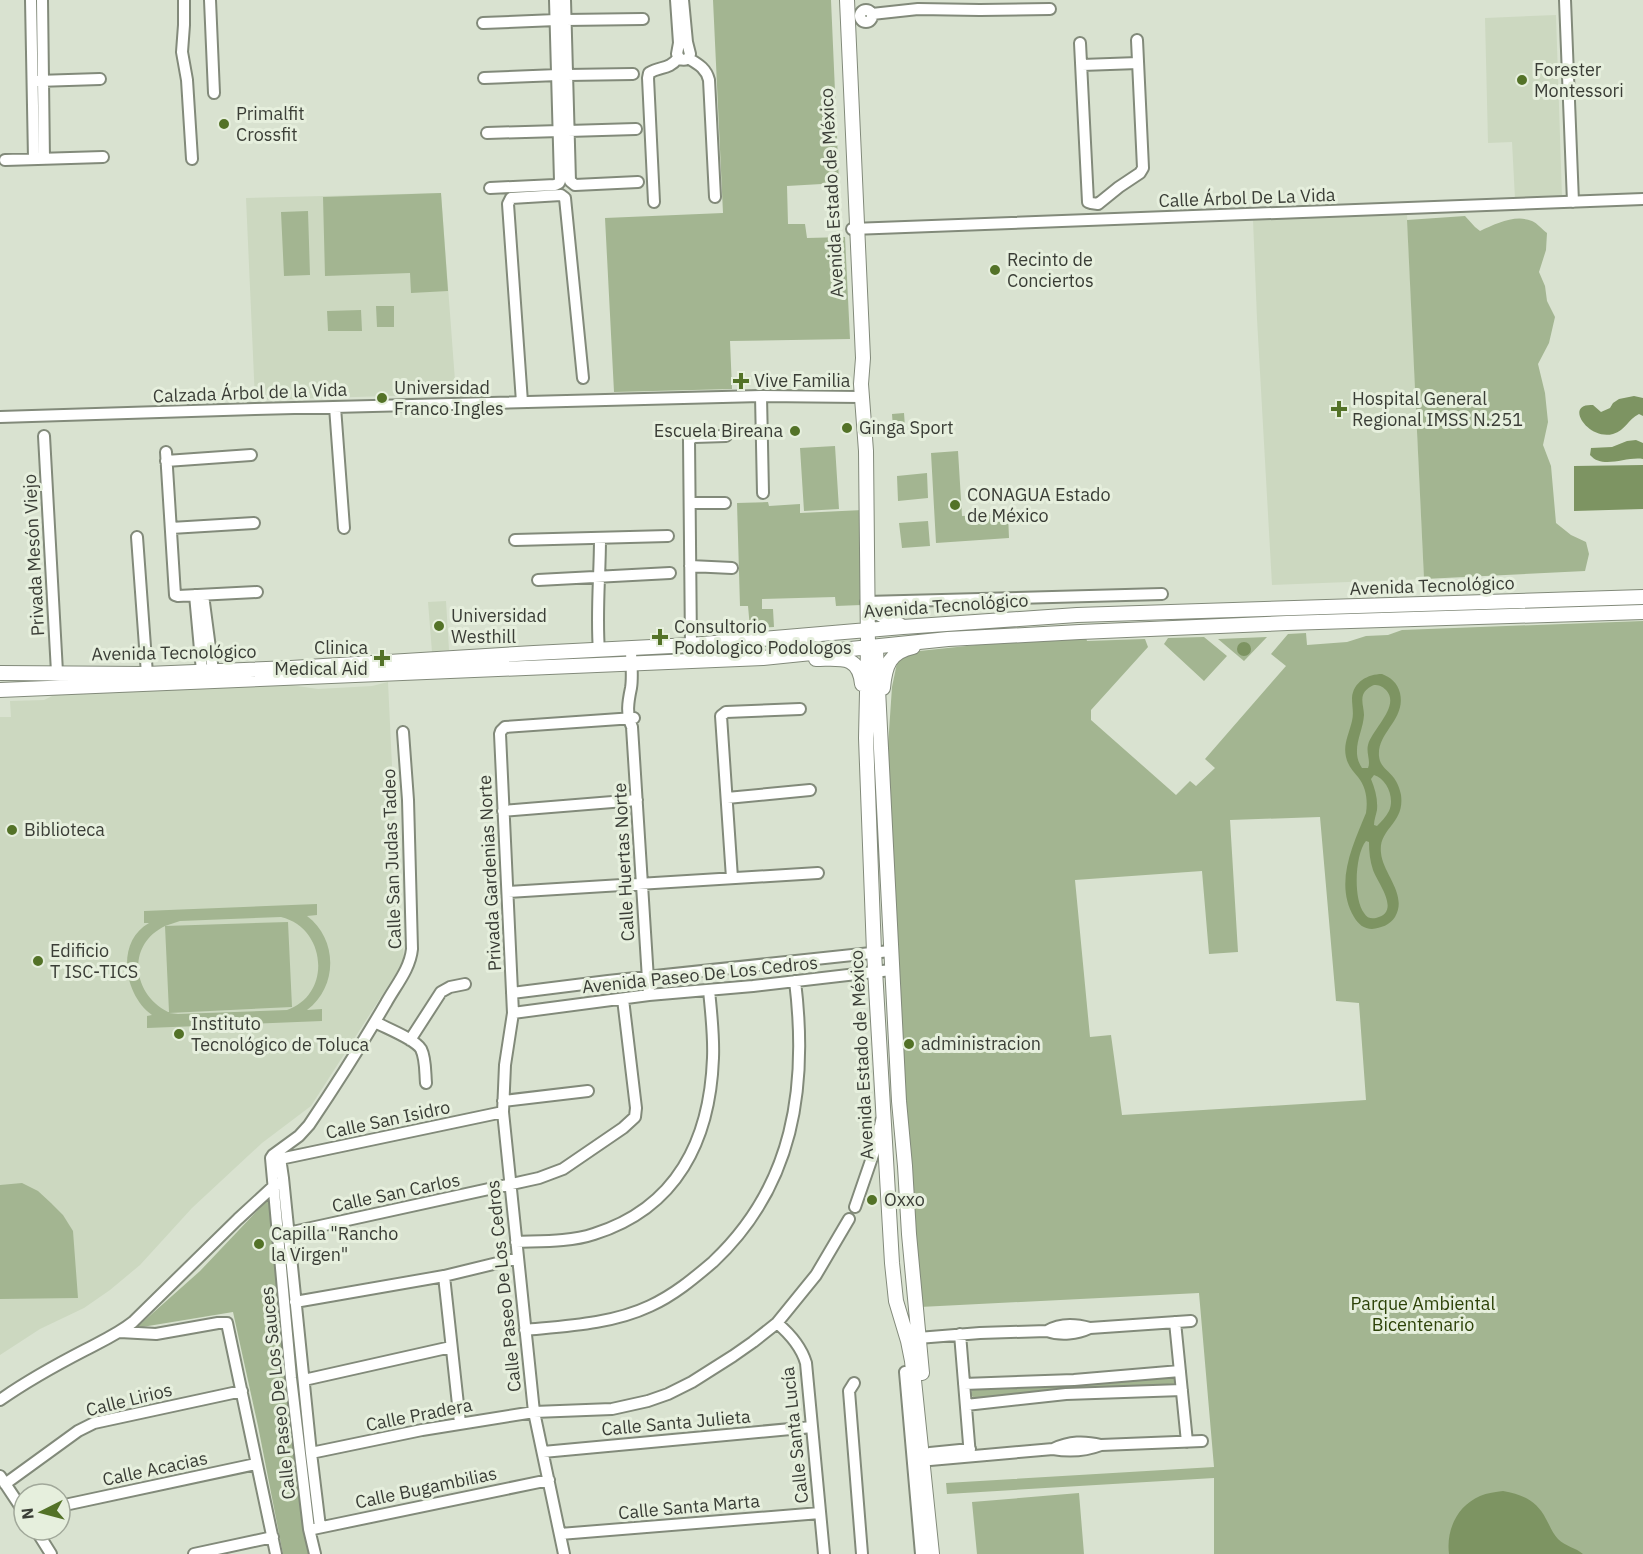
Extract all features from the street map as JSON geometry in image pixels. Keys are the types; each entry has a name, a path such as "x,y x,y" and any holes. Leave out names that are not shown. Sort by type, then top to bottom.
{"main road":[{"name":"Avenida Estado de México","path":"840,0 863,358 861,390 866,451 866,550 870,630 880,732 891,970 909,1234 939,1554"},
{"name":"Avenida Estado de México","path":"847,0 854,15 855,229"},
{"name":"Avenida Tecnológico","path":"0,673 147,674 207,666 301,668 691,645 1089,614 1643,597"},
{"path":"1592,598 1593,614"},
{"path":"870,604 903,627"},
{"name":"Avenida Tecnológico","path":"0,690 763,658 948,639 1298,622 1643,612"},
{"path":"880,732 884,679 889,662 898,652 948,639"},
{"name":"Avenida Estado de México","path":"872,646 866,738 874,952 892,1263 896,1301 912,1361 932,1554"},
{"path":"763,658 785,661 846,660 854,662 861,677 866,738"},
{"path":"878,1025 895,1028"},
{"path":"879,1044 883,1042 896,1046"}],"street":[{"path":"31,0 38,81"},
{"path":"39,159 38,81 42,0"},
{"path":"184,0 182,52 187,80 192,159"},
{"path":"210,0 214,93"},
{"path":"489,188 559,183 564,131 563,75 560,20 555,0"},
{"path":"560,20 565,0"},
{"path":"676,0 679,43 677,54 704,68 708,74 715,197"},
{"path":"654,202 648,78 652,70 670,66 690,52 683,0"},
{"path":"1564,0 1573,202"},
{"path":"854,15 867,22 871,19 872,14 918,9 1050,9"},
{"path":"483,23 643,19"},
{"path":"1080,43 1088,200 1090,203 1098,204 1140,173 1143,168 1137,40"},
{"path":"1082,65 1138,63"},
{"path":"484,78 633,74"},
{"path":"38,81 99,79"},
{"path":"487,132 636,129"},
{"path":"564,131 569,178 572,183 575,185 638,182"},
{"path":"5,160 103,156"},
{"path":"522,402 508,204 509,200 514,197 561,195 566,198 583,378"},
{"name":"Calle Árbol De La Vida","path":"855,229 1643,199"},
{"path":"1098,204 1099,220"},
{"name":"Calzada Árbol de la Vida","path":"0,417 761,396 861,390"},
{"path":"761,396 763,493"},
{"path":"335,407 344,528"},
{"name":"Privada Mesón Viejo","path":"44,436 57,672"},
{"path":"691,645 689,440 695,436 726,436"},
{"path":"251,455 166,456 176,596 257,592"},
{"path":"690,503 725,503"},
{"path":"171,528 254,523"},
{"path":"515,540 668,536"},
{"path":"137,537 147,674"},
{"path":"599,651 597,612 600,538"},
{"path":"690,566 732,568"},
{"path":"538,580 670,573"},
{"path":"870,604 1162,594"},
{"path":"199,595 207,666"},
{"name":"Calle Huertas Norte","path":"630,649 631,721 649,995"},
{"path":"732,878 722,715 726,712 800,709"},
{"name":"Privada Gardenias Norte","path":"513,1013 501,730 505,727 631,721"},
{"name":"Calle San Judas Tadeo","path":"277,1155 309,1125 404,975 410,961 408,800 403,732"},
{"path":"727,798 810,790"},
{"path":"504,811 637,800"},
{"path":"508,892 818,873"},
{"name":"Avenida Paseo De Los Cedros","path":"512,993 890,951"},
{"name":"Avenida Paseo De Los Cedros","path":"513,1013 649,995 891,970"},
{"path":"525,1330 595,1321 649,1307 680,1289 701,1273 744,1228 767,1192 785,1151 793,1122 799,1071 795,981"},
{"path":"410,1041 441,992 450,987 465,984"},
{"path":"516,1242 591,1235 613,1227 652,1204 684,1168 700,1135 710,1093 713,1027 709,990"},
{"name":"Calle San Carlos","path":"288,1233 539,1178 563,1169 623,1128 634,1117 635,1098 623,999"},
{"name":"Calle Paseo De Los Cedros","path":"513,1013 505,1065 503,1112 534,1412 564,1554"},
{"path":"375,1022 417,1045 421,1050 426,1083"},
{"path":"503,1101 588,1091"},
{"path":"855,1207 876,1146 882,1111"},
{"name":"Calle San Isidro","path":"277,1155 503,1112"},
{"name":"Calle Paseo De Los Sauces","path":"277,1155 284,1178 311,1453 315,1554"},
{"name":"Calle Paseo De Los Sauces","path":"277,1155 271,1165 291,1378 314,1528"},
{"path":"0,1400 16,1388 120,1332 152,1305 238,1218 284,1178"},
{"name":"Calle Pradera","path":"311,1453 534,1412 612,1409 668,1394 734,1356 777,1323 816,1275 849,1219"},
{"path":"295,1302 444,1276 518,1258"},
{"path":"444,1276 460,1424"},
{"path":"918,1338 1047,1331 1055,1334 1081,1332 1090,1328 1191,1321"},
{"path":"1175,1322 1187,1442"},
{"path":"120,1332 156,1334 227,1323 276,1554"},
{"name":"Calle Santa Lucía","path":"777,1323 793,1338 804,1356 824,1554"},
{"path":"960,1334 970,1452"},
{"path":"304,1380 451,1347"},
{"path":"964,1384 1074,1380 1180,1371"},
{"path":"905,1372 921,1554"},
{"path":"854,1383 849,1391 862,1554"},
{"path":"966,1405 1066,1394 1182,1390"},
{"name":"Calle Lirios","path":"3,1480 94,1423 242,1391"},
{"name":"Calle Santa Julieta","path":"543,1452 812,1427"},
{"path":"930,1456 1053,1449 1066,1452 1089,1450 1101,1445 1202,1441"},
{"name":"Calle Acacias","path":"72,1503 256,1464"},
{"path":"3,1480 12,1494"},
{"name":"Calle Bugambilias","path":"314,1528 549,1480"},
{"name":"Calle Santa Marta","path":"560,1534 820,1513"},
{"path":"194,1554 273,1537"}],"shaded area":[{"name":"Forester Montessori","path":"1556,15 1562,197 1515,199 1512,142 1488,143 1485,18"},
{"path":"441,193 456,394 255,400 246,198"},
{"name":"Hospital General Regional IMSS N.251","path":"1407,214 1424,579 1272,585 1253,220"},
{"path":"1634,396 1643,398 1643,416 1639,414 1635,416 1621,430 1613,434 1604,435 1595,432 1582,421 1580,410 1584,406 1593,405 1601,412 1610,408 1619,399"},
{"path":"1636,440 1643,443 1643,459 1601,462 1590,455 1591,448 1612,447"},
{"path":"1643,465 1643,509 1574,511 1574,466"},
{"name":"Universidad Westhill","path":"446,601 449,650 432,652 428,602"},
{"path":"1241,642 1247,642 1251,649 1247,656 1241,656 1237,652 1237,646"},
{"path":"1382,674 1395,683 1401,702 1399,711 1382,740 1379,756 1383,766 1394,778 1401,795 1399,813 1383,837 1381,845 1383,861 1399,901 1395,917 1391,922 1382,927 1369,929 1356,920 1348,904 1346,891 1351,851 1366,813 1367,803 1363,785 1348,763 1345,748 1353,718 1353,692 1362,680","holes":["1374,685 1386,690 1390,696 1390,703 1368,745 1368,768 1362,768 1357,755 1364,715 1362,697 1366,690","1374,775 1383,780 1389,790 1391,800 1389,811 1377,826 1374,825 1377,798 1371,779","1366,841 1369,842 1372,867 1388,903 1384,915 1376,918 1369,918 1365,915 1358,898 1357,877 1362,847"]},
{"name":"Instituto Tecnológico de Toluca","path":"388,682 404,961 311,1106 262,1143 192,1208 140,1265 110,1290 84,1308 40,1329 0,1355 0,717 11,717 10,701 44,700 56,694 290,685 318,689 372,686"},
{"path":"1503,1491 1523,1496 1533,1503 1538,1507 1558,1539 1583,1554 1449,1554 1449,1536 1459,1512 1480,1496"}],"green space":[{"path":"713,0 831,0 839,183 787,186 788,224 805,224 807,238 845,237 850,339 730,341 732,389 614,392 605,218 723,213"},
{"path":"441,193 448,291 411,293 410,273 325,276 323,197"},
{"path":"308,211 310,275 284,276 281,212"},
{"path":"1465,216 1480,231 1506,221 1526,219 1534,222 1547,233 1546,250 1539,272 1545,286 1547,301 1555,317 1549,343 1538,364 1545,393 1548,422 1543,445 1551,466 1556,523 1571,535 1586,542 1589,554 1585,571 1424,579 1407,220"},
{"path":"376,306 394,306 394,327 377,327"},
{"path":"361,310 362,331 328,331 327,311"},
{"path":"904,413 905,427 893,428 892,414"},
{"path":"835,446 839,509 804,511 800,448"},
{"path":"958,451 962,516 1008,514 1009,538 936,543 931,453"},
{"path":"927,473 928,498 898,501 897,476"},
{"path":"768,502 769,506 800,504 800,513 863,510 861,605 836,606 835,597 762,599 762,609 773,609 774,627 750,628 748,606 740,606 737,503"},
{"path":"928,521 930,546 902,548 899,523"},
{"name":"Parque Ambiental Bicentenario","path":"1643,621 1643,1554 1214,1554 1214,1478 947,1494 946,1483 1214,1467 1199,1293 920,1307 894,940 887,761 892,687 897,663 910,652 995,643 1086,638 1087,641 1145,639 1148,647 1091,710 1091,720 1176,795 1190,781 1196,786 1215,768 1205,759 1286,666 1271,654 1288,634 1306,633 1307,645 1347,642 1366,636 1388,635 1402,630","holes":["1320,817 1336,1001 1359,1003 1366,1100 1122,1115 1111,1035 1090,1037 1075,880 1202,871 1209,954 1238,952 1230,820"]},
{"path":"1204,637 1227,656 1204,681 1164,644 1168,638"},
{"path":"1267,637 1244,661 1218,639"},
{"path":"317,904 317,915 307,916 317,926 329,950 329,976 317,1000 307,1010 322,1009 322,1021 147,1028 147,1016 152,1015 135,995 127,969 131,943 138,932 149,923 144,923 144,911","holes":["281,917 296,924 308,934 315,947 318,962 317,977 312,991 302,1002 287,1010 169,1013 292,1007 288,922 165,926 180,921","165,926 169,1012 156,1004 147,994 138,969 139,957 144,945 152,934"]},
{"path":"22,1183 38,1191 51,1203 63,1215 73,1231 78,1298 0,1299 0,1185"},
{"path":"272,1195 312,1554 283,1554 233,1312 136,1328 200,1271"},
{"path":"1172,1377 1176,1380 1175,1385 1116,1389 1082,1387 974,1399 971,1394 974,1388 1078,1386"},
{"path":"1079,1493 1084,1554 977,1554 972,1502"}],"place":[{"name":"Forester Montessori","path":"1522,80"},
{"name":"Primalfit Crossfit","path":"224,124"},
{"name":"Recinto de Conciertos","path":"995,270"},
{"name":"Vive Familia","path":"741,381"},
{"name":"Universidad Franco Ingles","path":"382,398"},
{"name":"Hospital General Regional IMSS N.251","path":"1339,409"},
{"name":"Ginga Sport","path":"847,428"},
{"name":"Escuela Bireana","path":"795,431"},
{"name":"CONAGUA Estado de México","path":"955,505"},
{"name":"Universidad Westhill","path":"439,626"},
{"name":"Consultorio Podologico Podologos","path":"660,637"},
{"name":"Clinica Medical Aid","path":"382,658"},
{"name":"Biblioteca","path":"12,830"},
{"name":"Edificio T ISC-TICS","path":"38,961"},
{"name":"Instituto Tecnológico de Toluca","path":"179,1034"},
{"name":"administracion","path":"909,1044"},
{"name":"Oxxo","path":"872,1200"},
{"name":"Capilla \"Rancho la Virgen\"","path":"259,1244"}]}
